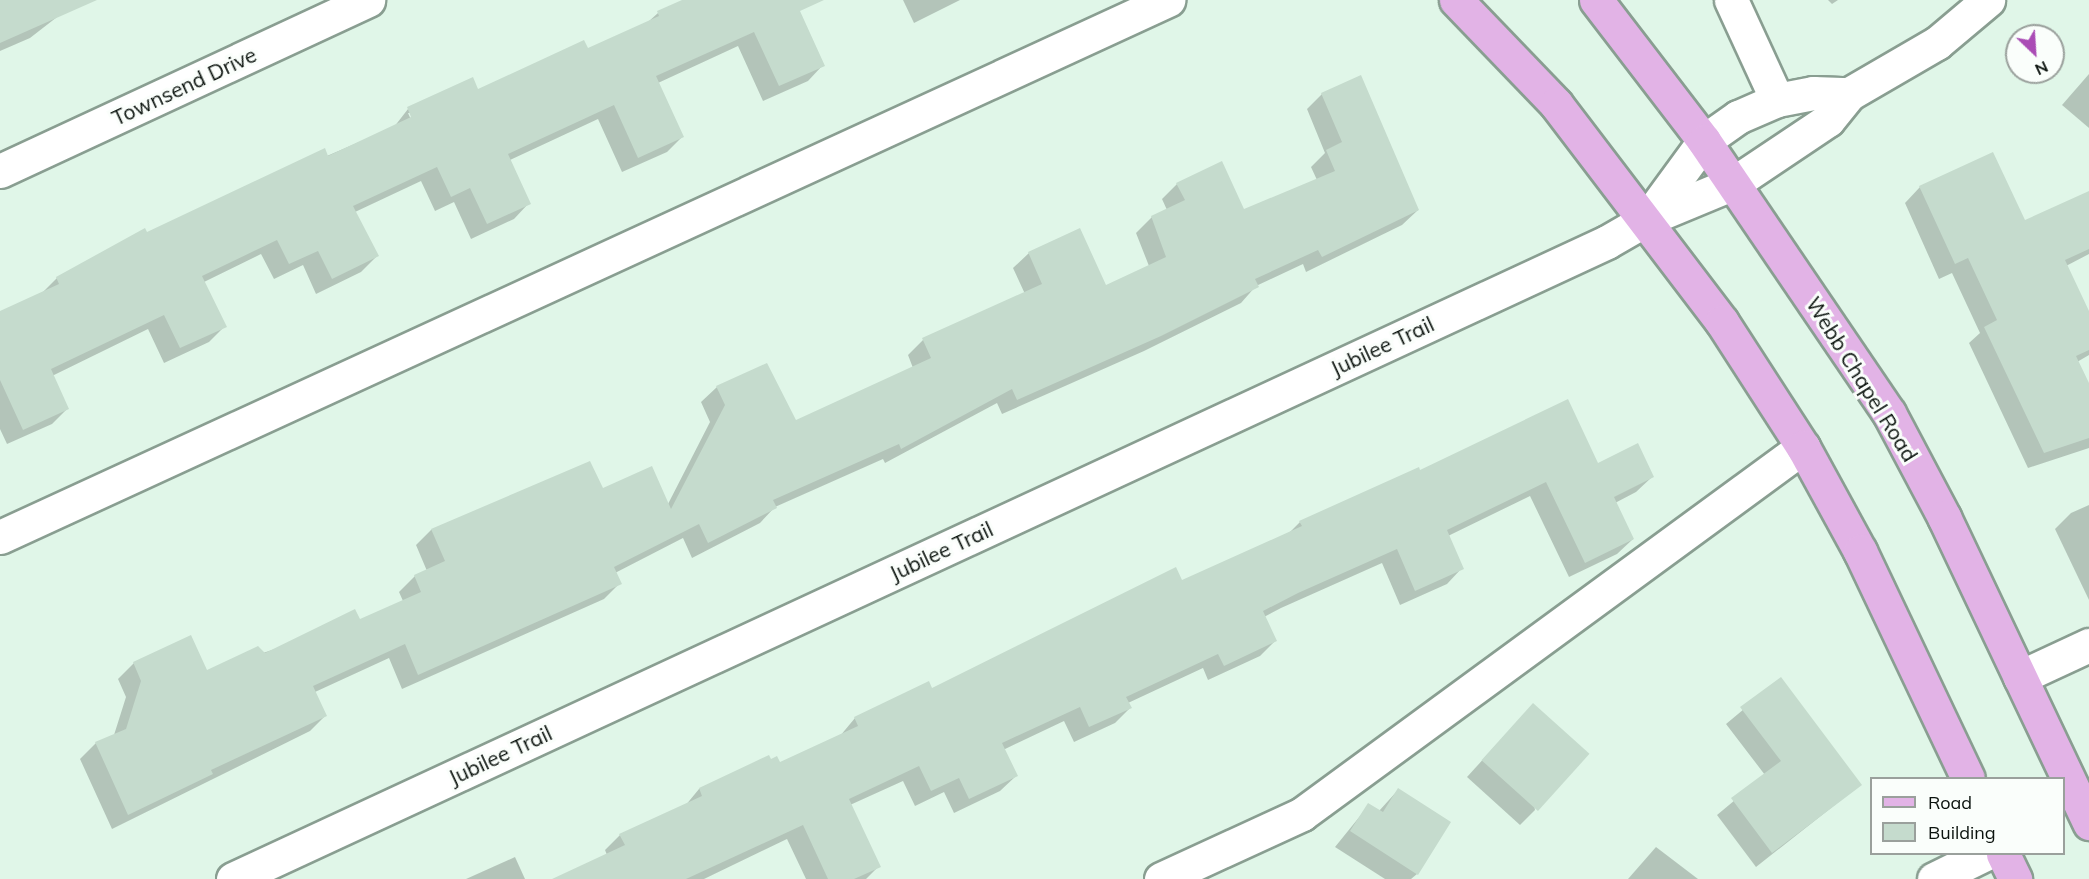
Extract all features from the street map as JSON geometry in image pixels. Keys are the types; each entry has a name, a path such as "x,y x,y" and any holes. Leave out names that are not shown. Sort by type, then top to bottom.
{"main road":[{"path":"1456,0 1556,104 1647,219 1722,322 1803,447 1860,551 1968,777"},
{"name":"Webb Chapel Road","path":"1596,0 1734,183 1889,414 1944,517 2020,677 2061,777"},
{"name":"Webb Chapel Road","path":"2065,786 2078,817"},
{"path":"2003,855 2015,879"}],"street":[{"name":"Townsend Drive","path":"0,171 368,0"},
{"path":"0,537 1168,0"},
{"path":"1731,0 1777,100"},
{"path":"1647,219 1704,141 1738,117 1777,100 1814,93 1849,94 1937,43 1988,0"},
{"name":"Jubilee Trail","path":"233,879 1606,242 1647,219 1734,183 1828,120 1849,94"},
{"path":"1161,879 1302,814 1803,447"},
{"path":"2020,677 2089,645"},
{"path":"1934,879 1983,855"}],"building":[{"path":"0,0 97,0 0,43"},
{"path":"682,0 824,0 800,11 825,66 779,86 754,32 656,76 684,137 638,158 614,105 508,154 531,204 487,224 470,188 451,197 437,167 353,206 379,256 332,279 318,251 289,264 277,240 202,276 227,327 180,348 164,315 51,369 69,409 23,430 0,380 0,311 59,284 56,277 145,228 147,232 325,148 328,156 411,117 407,107 473,77 478,89 584,40 588,48 659,16 657,11"},
{"path":"1361,75 1419,210 1322,257 1318,250 1255,279 1259,287 1161,336 1017,400 1012,389 901,449 899,444 773,500 777,508 708,543 699,524 614,567 622,584 418,675 405,644 313,686 327,716 211,770 213,774 128,815 95,742 126,729 141,681 133,662 191,635 207,670 258,646 265,653 355,609 360,619 421,592 414,575 445,561 431,529 590,461 603,488 652,466 671,509 725,405 716,386 767,363 796,420 931,358 922,338 1042,284 1028,252 1080,228 1106,285 1166,257 1151,216 1185,200 1176,183 1222,161 1244,209 1335,171 1326,150 1342,142 1321,93"},
{"path":"1993,152 2025,220 2089,191 2089,249 2065,260 2089,311 2089,350 2076,356 2089,383 2089,438 2044,453 1984,327 1997,320 1968,258 1955,264 1919,186"},
{"path":"1568,399 1598,463 1638,443 1654,477 1614,497 1634,539 1585,563 1546,482 1447,530 1464,569 1415,591 1397,549 1298,593 1263,611 1277,641 1224,666 1218,654 1126,697 1132,708 1089,727 1080,707 1002,743 1018,776 969,799 959,778 931,791 919,766 849,799 881,867 854,879 828,879 803,825 686,879 552,879 625,845 619,834 702,796 699,788 769,755 771,759 777,756 780,762 858,726 854,717 929,681 932,688 1176,567 1182,580 1302,526 1299,521 1419,467 1420,470"},
{"path":"1781,677 1862,785 1772,853 1731,798 1781,761 1740,707"},
{"path":"1533,703 1589,754 1538,811 1481,760"},
{"path":"1398,788 1451,822 1418,875 1350,831 1368,803 1383,812"}]}
